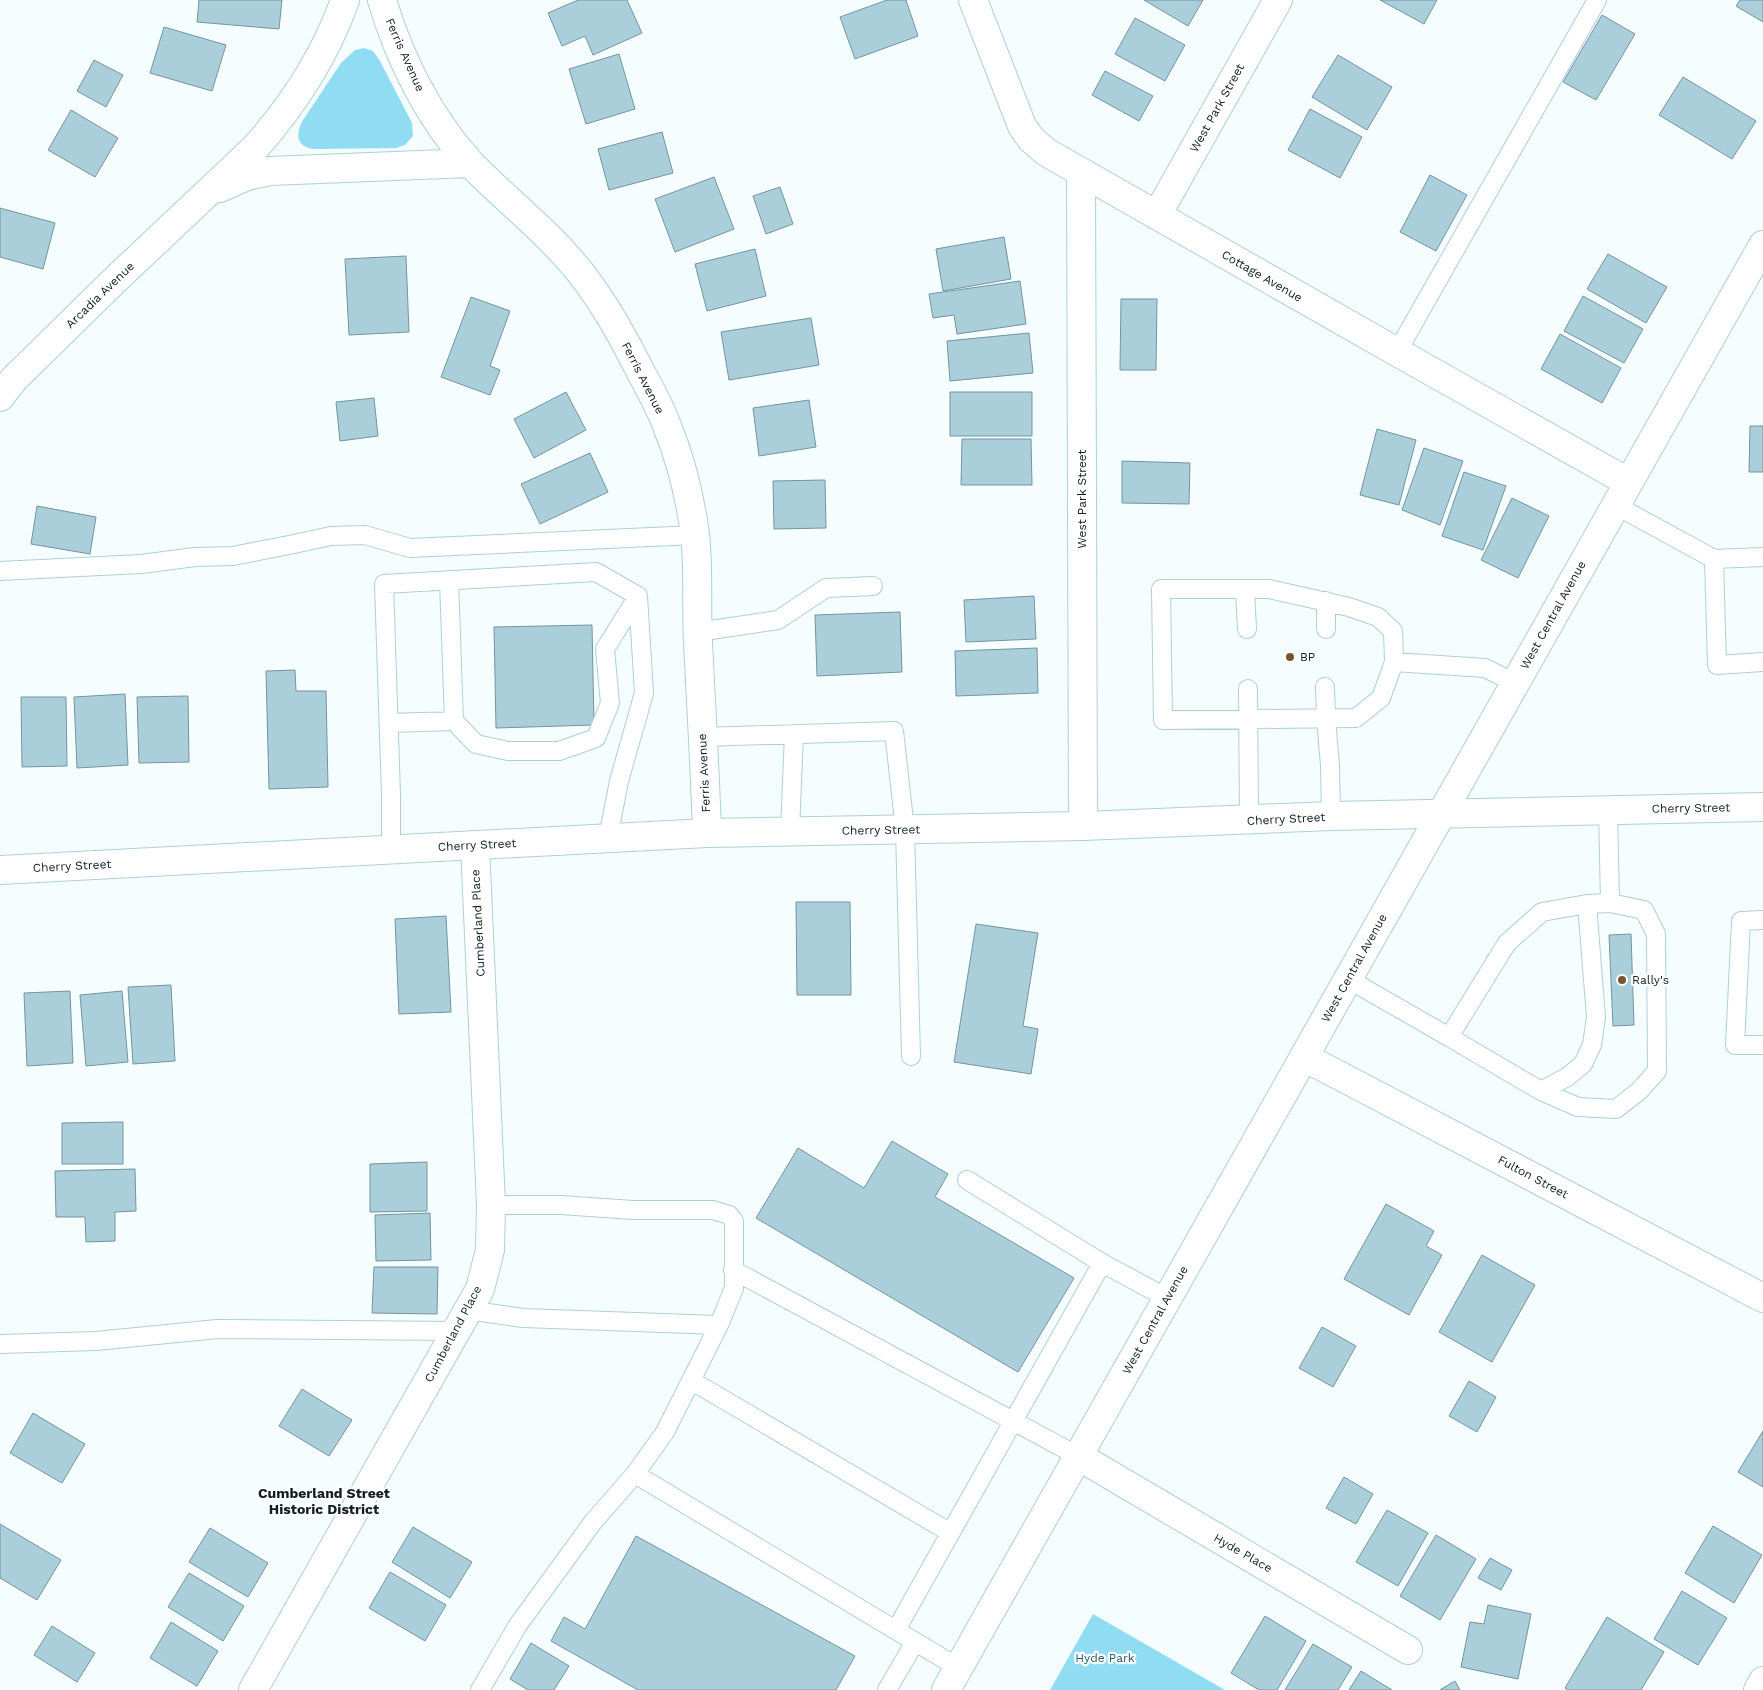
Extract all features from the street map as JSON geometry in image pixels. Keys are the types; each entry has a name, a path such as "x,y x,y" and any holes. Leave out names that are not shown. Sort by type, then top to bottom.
{"street":[{"name":"Arcadia Avenue","path":"0,397 14,379 109,285 255,148 286,109 305,80 337,22 345,0"},
{"name":"Ferris Avenue","path":"382,0 387,17 411,74 434,116 470,163 551,239 580,272 607,310 667,424 678,457 695,535 697,632 707,833"},
{"name":"Cottage Avenue","path":"973,0 1022,126 1031,139 1046,152 1628,482"},
{"name":"West Park Street","path":"1157,216 1278,0"},
{"name":"Arcadia Avenue","path":"203,197 228,183 247,176 270,171 470,163"},
{"name":"West Park Street","path":"1081,172 1083,826"},
{"name":"West Central Avenue","path":"952,1679 1763,246"},
{"name":"Cherry Street","path":"0,870 707,833 1083,826 1248,821 1331,816 1763,807"},
{"name":"Cumberland Place","path":"253,1690 480,1289 490,1250 491,1205 475,845"},
{"name":"Fulton Street","path":"1304,1057 1763,1298"},
{"name":"Hyde Place","path":"1078,1456 1408,1650"},
{"path":"1758,1690 1763,1681"}],"lane":[{"path":"1397,352 1597,0"},
{"path":"1615,505 1714,560 1763,557"},
{"path":"0,571 141,564 195,557 233,556 331,536 365,535 410,548 695,535"},
{"path":"1714,560 1717,665 1763,662"},
{"path":"390,849 391,795 384,584 596,572 638,596"},
{"path":"449,581 454,721 476,744 508,751 559,751 596,738 610,703 605,649 638,596"},
{"path":"697,632 778,620 826,588 873,586"},
{"path":"1161,589 1246,590 1269,589 1326,601 1378,618 1388,626 1393,631 1394,662 1380,698 1356,718 1163,720 1161,589"},
{"path":"1246,590 1247,629"},
{"path":"608,838 619,781 644,693 638,596"},
{"path":"1326,601 1326,629"},
{"path":"1394,662 1485,668 1515,683"},
{"path":"1325,687 1331,816"},
{"path":"1248,689 1248,821"},
{"path":"389,723 454,721"},
{"path":"703,737 894,731 905,830 911,1056"},
{"path":"790,831 794,734"},
{"path":"1608,810 1610,903"},
{"path":"1348,979 1541,1091 1578,1107 1616,1109 1639,1091 1658,1071 1656,934 1644,910 1610,903 1587,904 1542,912 1506,943 1449,1037"},
{"path":"1541,1091 1566,1077 1583,1064 1592,1045 1596,1018 1587,904"},
{"path":"1763,920 1741,921 1734,1045 1763,1045"},
{"path":"967,1180 1102,1263 1167,1298"},
{"path":"480,1690 518,1625 593,1522 635,1474 665,1432 719,1325 734,1288 734,1221 729,1215 713,1210 633,1210 561,1205 491,1205"},
{"path":"896,1630 1102,1263"},
{"path":"733,1270 1078,1456"},
{"path":"0,1344 96,1341 217,1329 523,1318 719,1325"},
{"path":"692,1381 951,1533"},
{"path":"635,1474 915,1642 952,1679"},
{"path":"886,1690 915,1642"}],"green space":[{"path":"364,48 373,51 380,61 412,123 413,136 405,145 396,148 314,149 304,146 300,143 298,135 303,120 341,63 355,50"},
{"name":"Hyde Park","path":"1093,1614 1225,1690 1050,1690"}],"building":[{"path":"199,0 282,0 279,29 197,22"},
{"path":"578,0 627,0 642,33 593,55 585,36 562,46 548,13"},
{"path":"887,0 906,0 918,36 855,59 840,17"},
{"path":"1144,0 1203,0 1188,26"},
{"path":"1380,0 1437,0 1424,24"},
{"path":"1740,0 1763,0 1763,22 1736,6"},
{"path":"1602,15 1635,34 1596,100 1563,82"},
{"path":"1135,18 1185,45 1165,81 1115,54"},
{"path":"164,27 226,45 212,91 150,73"},
{"path":"619,54 635,109 586,124 569,69"},
{"path":"1338,55 1392,87 1367,130 1312,97"},
{"path":"94,60 123,75 106,107 77,91"},
{"path":"1105,71 1153,96 1139,121 1092,95"},
{"path":"1683,77 1756,121 1732,159 1659,115"},
{"path":"1310,109 1362,137 1340,178 1288,150"},
{"path":"71,110 118,138 95,177 48,150"},
{"path":"662,132 673,173 609,190 598,149"},
{"path":"1430,175 1467,195 1436,251 1400,232"},
{"path":"714,177 734,229 675,252 655,199"},
{"path":"780,187 793,224 766,234 753,196"},
{"path":"0,208 55,223 43,269 0,257"},
{"path":"1004,237 1011,279 943,291 936,249"},
{"path":"755,249 766,296 707,311 695,264"},
{"path":"1608,254 1667,287 1646,323 1587,289"},
{"path":"406,256 409,332 349,335 345,259"},
{"path":"1020,281 1026,324 957,334 954,315 933,318 929,294"},
{"path":"1583,296 1643,329 1624,363 1564,331"},
{"path":"471,297 510,311 490,366 500,370 490,395 441,377"},
{"path":"1121,299 1157,299 1156,370 1120,370"},
{"path":"811,318 819,365 729,380 721,332"},
{"path":"1029,333 1033,373 950,381 947,341"},
{"path":"1560,334 1621,368 1602,403 1541,369"},
{"path":"566,392 586,430 534,458 514,419"},
{"path":"950,392 1032,392 1032,436 950,436"},
{"path":"374,398 378,436 340,441 336,402"},
{"path":"809,400 816,447 759,456 753,408"},
{"path":"1750,426 1763,426 1763,472 1749,472"},
{"path":"1377,429 1416,440 1399,505 1360,495"},
{"path":"962,439 1031,439 1032,485 961,485"},
{"path":"1424,448 1463,461 1440,525 1402,510"},
{"path":"590,453 608,492 540,524 521,484"},
{"path":"1122,461 1190,463 1189,504 1122,503"},
{"path":"1464,472 1506,486 1483,550 1442,536"},
{"path":"825,480 826,528 774,529 773,481"},
{"path":"1512,498 1549,516 1518,578 1481,560"},
{"path":"37,506 96,517 90,554 31,544"},
{"path":"1034,596 1036,639 966,642 964,600"},
{"path":"900,612 902,672 817,676 815,615"},
{"path":"592,625 594,725 496,728 494,627"},
{"path":"1037,648 1038,693 956,696 955,651"},
{"path":"295,670 296,691 326,691 328,787 269,789 266,671"},
{"path":"125,694 128,765 77,768 74,697"},
{"path":"188,696 189,762 139,763 137,697"},
{"path":"21,697 66,697 67,766 22,767"},
{"path":"796,902 850,902 851,995 797,995"},
{"path":"446,916 451,1012 399,1014 395,919"},
{"path":"976,924 1038,933 1023,1026 1038,1029 1031,1074 954,1062"},
{"name":"Rally's","path":"1631,934 1634,1025 1613,1026 1609,935"},
{"path":"171,985 175,1061 133,1064 128,987"},
{"path":"70,991 73,1063 27,1066 24,993"},
{"path":"122,991 128,1062 86,1066 80,995"},
{"path":"123,1122 123,1164 62,1164 62,1123"},
{"path":"892,1141 948,1174 935,1197 1074,1278 1018,1372 756,1218 798,1148 864,1188"},
{"path":"427,1162 427,1211 370,1212 370,1164"},
{"path":"135,1169 136,1211 115,1212 115,1241 86,1242 85,1217 56,1217 55,1171"},
{"path":"1386,1204 1434,1231 1426,1246 1442,1255 1409,1315 1344,1279"},
{"path":"430,1213 431,1260 376,1261 375,1215"},
{"path":"1482,1255 1535,1285 1492,1362 1439,1332"},
{"path":"374,1267 438,1267 437,1314 372,1313"},
{"path":"1322,1327 1356,1346 1333,1387 1299,1368"},
{"path":"1469,1381 1496,1397 1477,1432 1449,1416"},
{"path":"302,1389 352,1420 329,1456 279,1426"},
{"path":"33,1413 85,1444 62,1483 10,1453"},
{"path":"1763,1431 1763,1487 1738,1472"},
{"path":"1344,1477 1373,1494 1356,1524 1326,1508"},
{"path":"1387,1510 1428,1533 1398,1586 1356,1562"},
{"path":"0,1524 61,1560 37,1600 0,1578"},
{"path":"1713,1526 1762,1555 1734,1603 1685,1573"},
{"path":"413,1527 472,1562 450,1598 392,1562"},
{"path":"210,1528 268,1563 248,1597 189,1562"},
{"path":"1436,1535 1476,1559 1440,1620 1400,1596"},
{"path":"636,1536 855,1656 836,1690 638,1690 551,1641 564,1617 585,1629"},
{"path":"1490,1558 1512,1570 1501,1590 1478,1578"},
{"path":"390,1572 446,1605 425,1641 369,1608"},
{"path":"189,1573 244,1606 223,1641 168,1607"},
{"path":"1682,1591 1727,1618 1698,1665 1654,1639"},
{"path":"1488,1605 1531,1614 1518,1679 1461,1667 1470,1622 1484,1624"},
{"path":"1265,1616 1306,1641 1277,1690 1259,1690 1231,1673"},
{"path":"1607,1617 1664,1652 1641,1690 1568,1690 1565,1688"},
{"path":"171,1622 218,1651 197,1686 150,1658"},
{"path":"52,1626 95,1653 77,1682 34,1655"},
{"path":"531,1643 569,1666 554,1690 528,1690 510,1679"},
{"path":"1313,1644 1352,1667 1338,1690 1285,1690"},
{"path":"1361,1671 1392,1690 1349,1690"},
{"path":"1455,1681 1460,1690 1440,1690"}],"place":[{"name":"BP","path":"1290,657"},
{"name":"Rally's","path":"1622,980"}],"district":[{"name":"Cumberland Street Historic District","path":"324,1502"}]}
